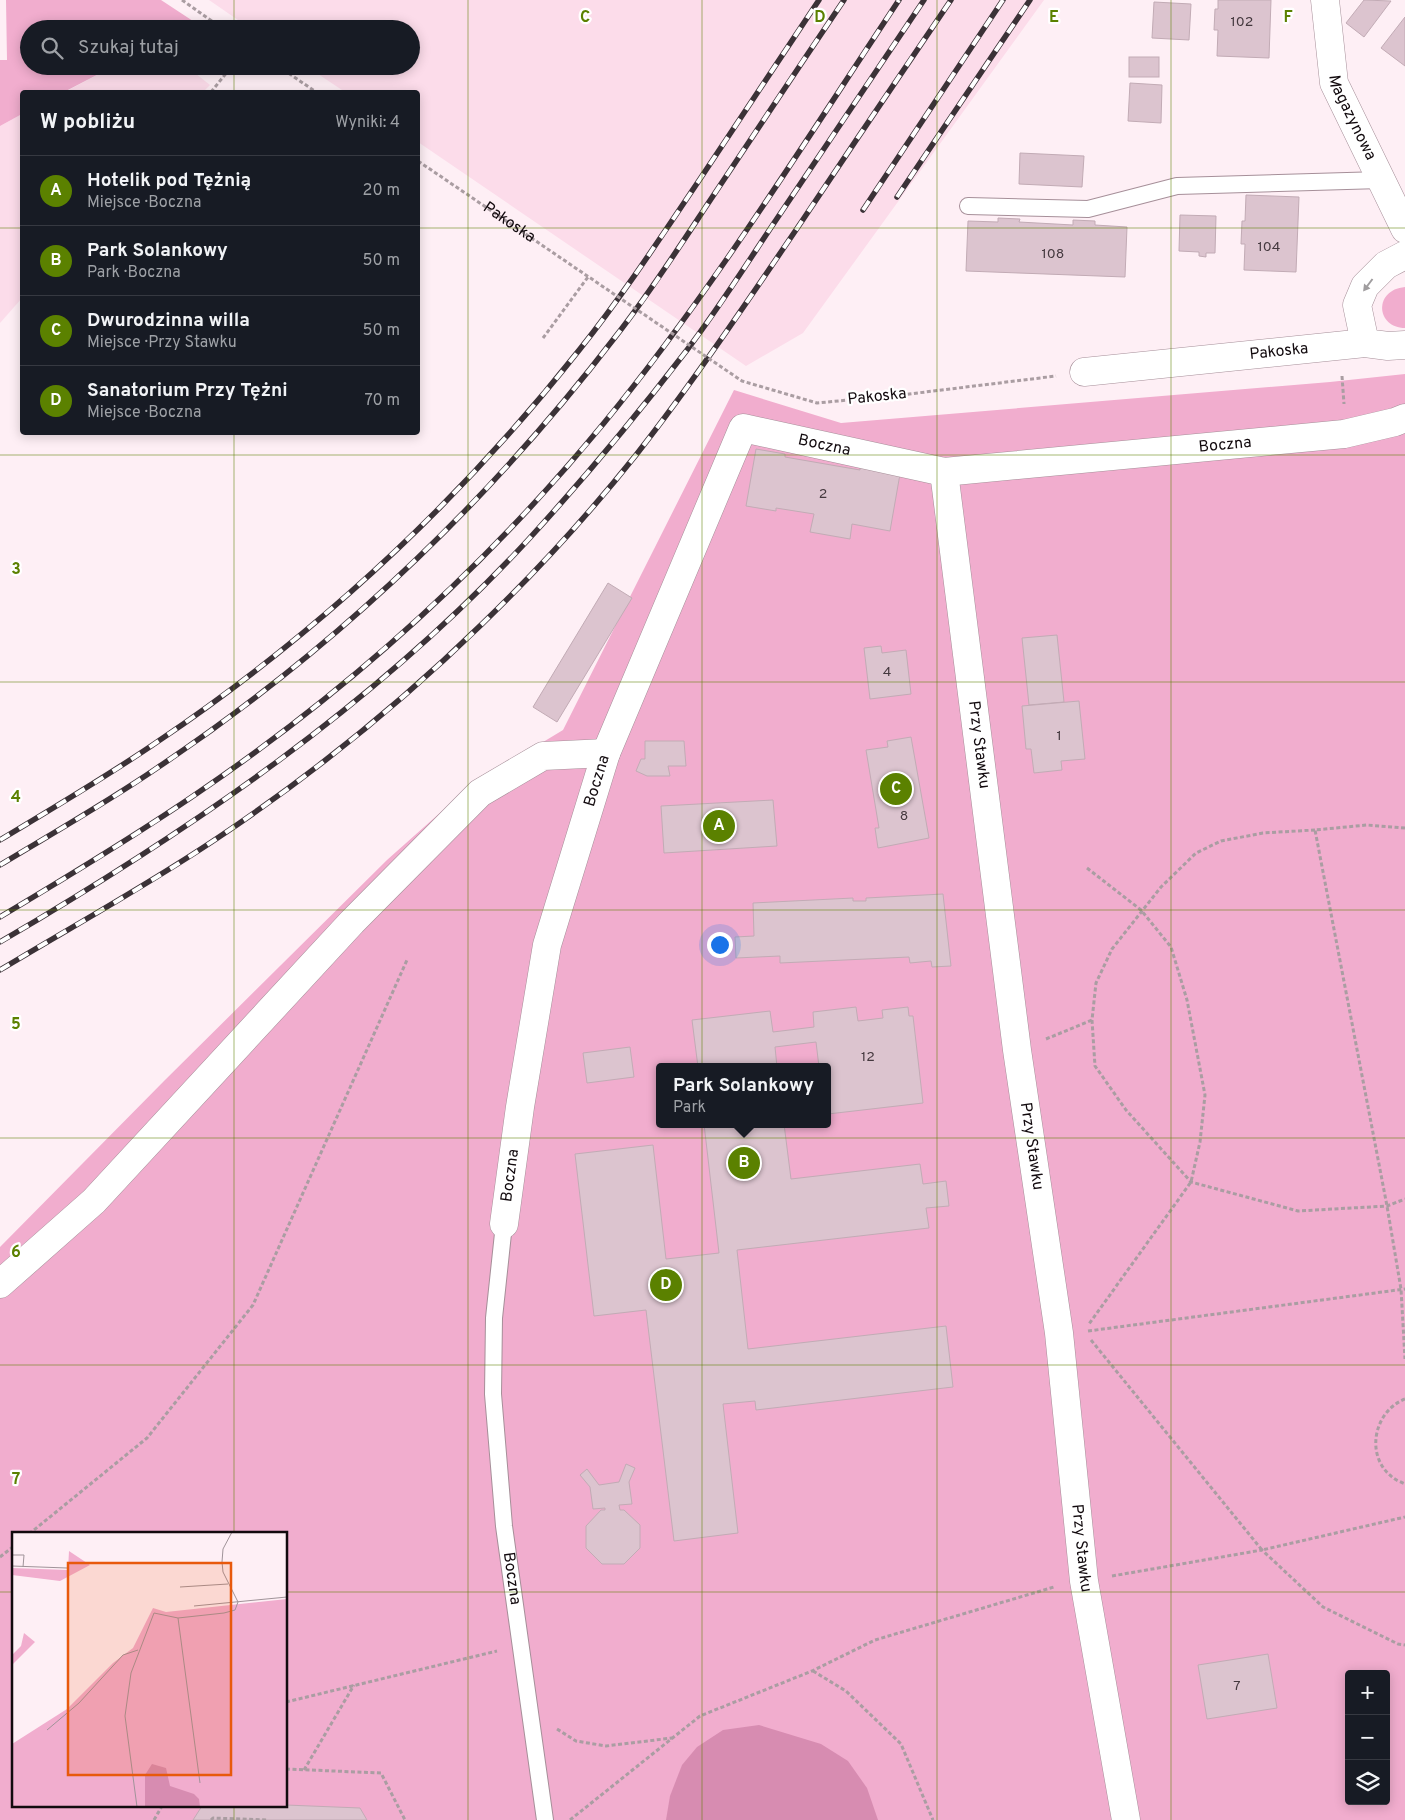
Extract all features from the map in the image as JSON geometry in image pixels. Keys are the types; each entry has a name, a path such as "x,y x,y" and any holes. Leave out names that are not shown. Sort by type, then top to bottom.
{"street":[{"name":"Magazynowa","path":"1325,0 1334,83 1405,229"},
{"path":"1366,343 1357,304 1366,286 1386,265 1405,255"},
{"name":"Pakoska","path":"1084,372 1366,343 1388,346 1405,345"},
{"name":"Boczna","path":"504,1224 520,1107 547,945 606,753 743,428 944,472 1344,434 1405,418"},
{"name":"Przy Stawku","path":"944,472 1017,1050 1059,1334 1084,1581 1126,1820"},
{"path":"0,1284 98,1207 352,922 480,793 543,756 606,753"}],"lane":[{"path":"968,206 1088,209 1177,186 1381,180"},
{"name":"Boczna","path":"504,1224 494,1318 493,1394 504,1526 545,1820"}],"path":[{"path":"182,0 210,20"},
{"path":"213,90 225,75"},
{"path":"291,75 313,90"},
{"name":"Pakoska","path":"420,162 742,381 817,403 901,395 1084,372"},
{"path":"544,338 588,277"},
{"path":"1342,375 1344,398"},
{"path":"1405,828 1367,825 1263,833 1221,841 1196,853 1161,887 1141,910 1112,950 1096,983 1092,1020 1095,1066 1126,1110 1191,1182 1298,1211 1387,1206 1405,1199"},
{"path":"1315,830 1403,1289 1405,1359"},
{"path":"1084,1331 1191,1182 1200,1142 1205,1095 1187,1000 1171,947 1141,910 1087,868"},
{"path":"30,1532 147,1438 253,1305 407,960"},
{"path":"1017,1050 1092,1020"},
{"path":"1084,1331 1403,1289"},
{"path":"1084,1331 1262,1550 1323,1607 1398,1644 1405,1645"},
{"path":"1405,1399 1397,1402 1382,1418 1375,1438 1378,1459 1391,1476 1405,1484"},
{"path":"570,1820 700,1716 812,1671 875,1640 1048,1589 1262,1550 1405,1517"},
{"path":"0,1557 12,1548"},
{"path":"288,1702 520,1646"},
{"path":"812,1671 846,1691 901,1744 933,1820"},
{"path":"304,1770 354,1685"},
{"path":"529,1712 576,1741 606,1746 672,1738"},
{"path":"288,1769 381,1773 405,1820"},
{"path":"154,1820 161,1808"},
{"path":"211,1820 213,1818 266,1820"}],"shaded area":[{"path":"6,0 161,0 191,20 20,20 20,75 97,75 68,90 20,90 20,115 0,126 0,60 7,60"},
{"path":"209,0 1044,0 803,333 746,366 420,143 420,90 342,90 320,75 420,75 420,20 238,20"},
{"path":"97,75 197,75 210,85 205,90 69,90"},
{"path":"20,115 20,300 0,323 0,126"},
{"path":"1405,287 1405,328 1388,322 1382,309 1383,301 1387,295"},
{"path":"1405,374 1405,1820 0,1820 0,1247 387,860 469,787 563,730 734,390 841,423"},
{"path":"759,1725 821,1744 848,1761 867,1788 878,1820 666,1820 670,1796 682,1765 697,1747 723,1730"}],"building":[{"path":"1218,0 1271,0 1269,58 1217,56 1218,30 1214,30 1215,9 1218,9"},
{"path":"1364,0 1391,1 1364,37 1346,23"},
{"path":"1154,2 1191,4 1189,40 1152,38"},
{"path":"1405,17 1405,66 1381,48"},
{"path":"1129,57 1159,57 1159,77 1129,77"},
{"path":"1130,83 1162,85 1161,123 1128,121"},
{"path":"1020,153 1084,156 1082,187 1019,184"},
{"path":"1246,195 1299,197 1296,272 1244,270 1245,244 1241,244 1242,221 1245,221"},
{"path":"1180,215 1216,216 1215,253 1206,253 1206,257 1199,256 1199,252 1179,251"},
{"path":"998,218 1020,219 1019,222 1073,225 1073,220 1095,221 1095,225 1127,227 1125,277 966,271 968,221 998,222"},
{"path":"756,449 785,454 785,457 860,470 860,467 900,474 890,531 852,524 850,539 810,532 814,514 776,508 776,511 746,506"},
{"path":"608,583 632,598 557,722 533,707"},
{"path":"1057,635 1064,702 1029,705 1022,638"},
{"path":"881,646 882,653 906,650 911,694 870,699 864,648"},
{"path":"1079,701 1085,759 1061,761 1062,770 1034,773 1031,749 1026,749 1022,706"},
{"path":"911,737 929,838 878,848 875,828 879,828 866,750 888,747 887,741"},
{"path":"645,741 684,741 686,766 668,766 670,776 647,776 636,771 641,759 645,759"},
{"path":"773,800 777,846 664,853 661,806"},
{"path":"943,894 951,966 932,967 931,961 910,963 909,957 780,963 780,956 736,958 735,937 754,936 753,903 853,898 853,901 866,901 866,898"},
{"path":"856,1007 858,1021 883,1018 882,1010 908,1007 909,1016 913,1016 923,1103 831,1114 831,1063 819,1063 816,1042 775,1047 777,1063 697,1063 692,1020 770,1011 773,1032 814,1027 813,1012"},
{"path":"630,1047 634,1077 587,1083 583,1053"},
{"path":"704,1128 785,1128 791,1179 920,1164 923,1184 946,1181 949,1206 926,1208 929,1228 737,1250 748,1349 946,1326 953,1387 756,1410 755,1401 723,1404 738,1533 674,1541 646,1310 594,1316 575,1154 653,1145 666,1259 719,1253"},
{"path":"626,1464 635,1468 629,1482 632,1504 619,1505 620,1510 624,1510 640,1525 640,1548 624,1564 602,1564 586,1548 586,1526 605,1508 593,1509 590,1487 580,1475 587,1469 599,1485 619,1482"},
{"path":"1268,1654 1277,1708 1207,1719 1198,1665"},
{"path":"288,1805 360,1808 367,1820 193,1820 201,1808 288,1808"}],"railway":[{"path":"0,840 118,768 216,700 330,610 436,512 534,405 596,329 627,287 819,0"},
{"path":"0,865 79,818 157,768 222,722 346,624 404,571 460,515 515,458 566,398 652,288 844,0"},
{"path":"0,917 101,856 199,792 255,752 310,711 363,667 465,575 559,475 644,373 757,215 899,0"},
{"path":"0,942 142,855 278,761 408,657 469,600 527,541 569,495 629,423 710,319 924,0"},
{"path":"0,970 165,872 254,813 322,763 420,682 523,584 600,499 679,399 760,283 951,0"},
{"path":"863,210 1003,0"},
{"path":"897,197 1030,0"}],"place":[{"name":"Dwurodzinna willa","path":"896,789"},
{"name":"Hotelik pod Tężnią","path":"719,826"},
{"name":"Park Solankowy","path":"744,1163"},
{"name":"Sanatorium Przy Tężni","path":"666,1285"}]}
